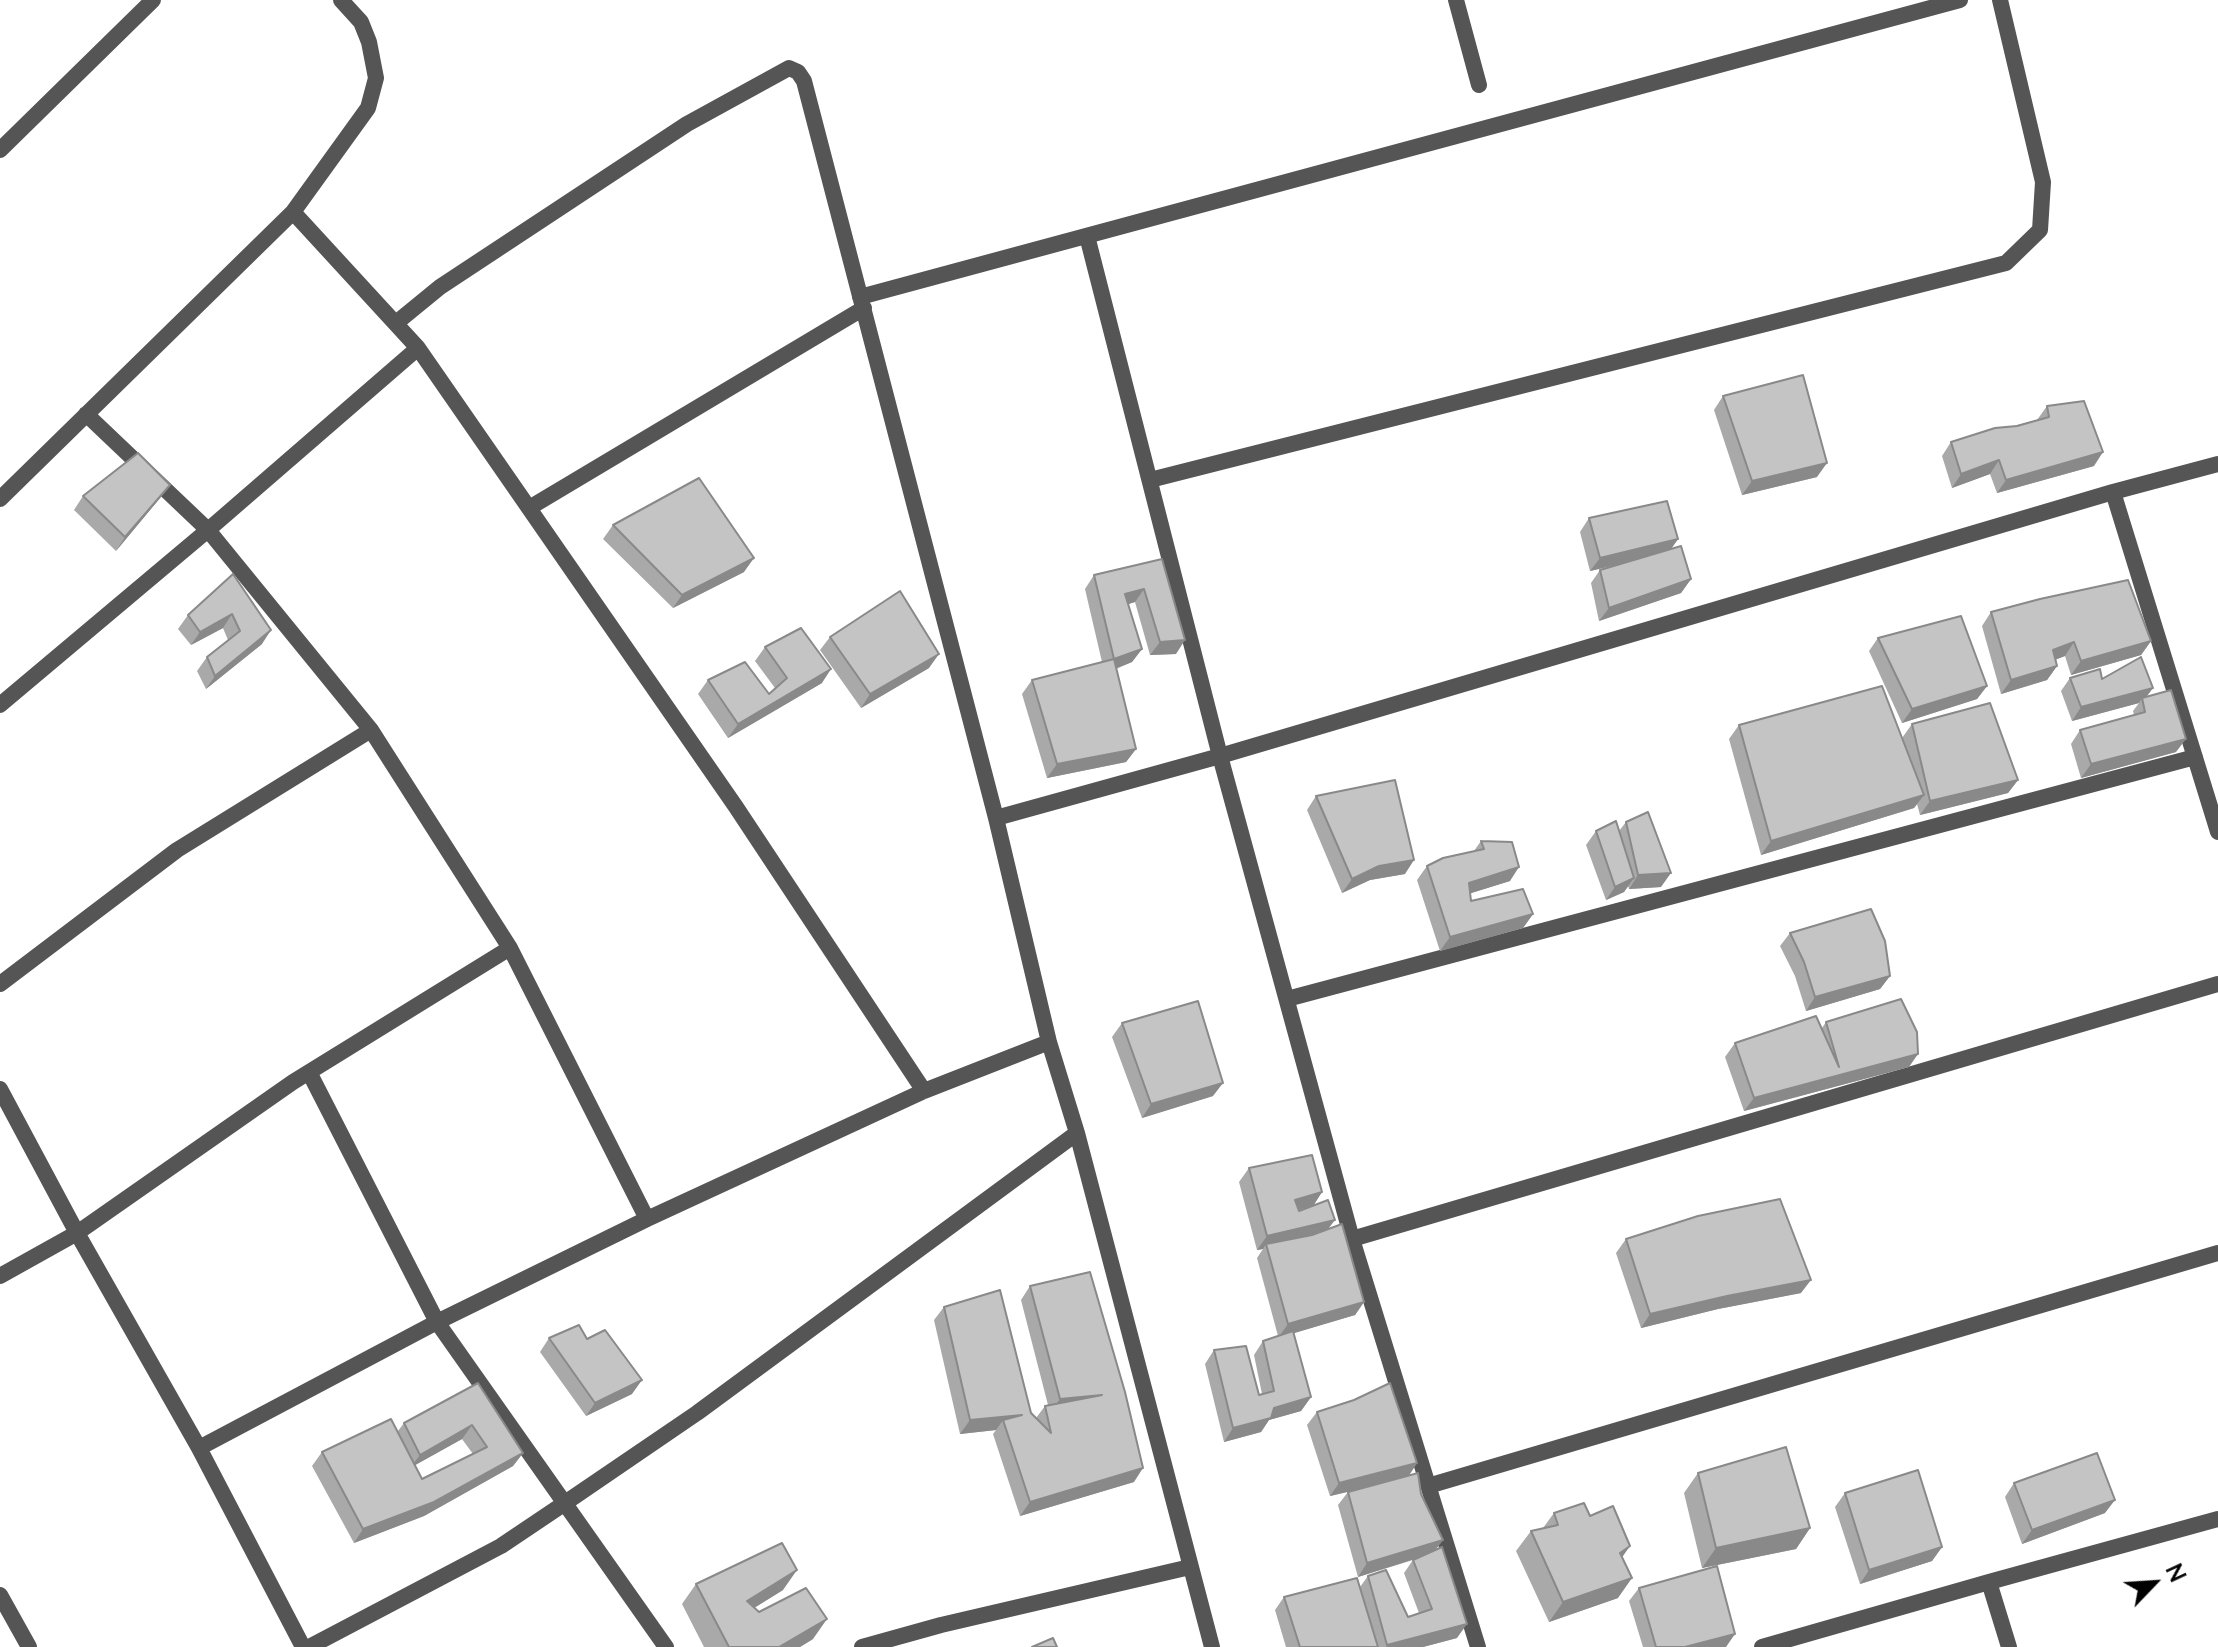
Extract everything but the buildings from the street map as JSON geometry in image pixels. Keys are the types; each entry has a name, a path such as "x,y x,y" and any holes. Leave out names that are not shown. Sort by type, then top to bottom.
{"street":[{"path":"0,150 153,0"},
{"path":"0,499 293,212 368,108 376,78 369,42 361,22 341,0"},
{"path":"1456,0 1479,85"},
{"path":"529,508 862,303 1087,236 1960,0"},
{"path":"1150,480 2006,263 2040,230 2043,182 2000,0"},
{"path":"396,323 440,287 687,124 789,68 798,72 804,81 996,818 1049,1042 1077,1133 1212,1647"},
{"path":"293,212 418,348 736,807 924,1091"},
{"path":"1087,236 1220,756 1352,1239 1478,1647"},
{"path":"0,705 418,348"},
{"path":"86,414 208,530 371,730 510,948 647,1219"},
{"path":"996,818 1220,756 2113,492 2218,464"},
{"path":"2113,492 2218,832"},
{"path":"0,984 177,850 371,730"},
{"path":"1287,999 2195,757"},
{"path":"0,1276 77,1233 309,1072 510,948"},
{"path":"1352,1239 2218,984"},
{"path":"199,1448 437,1322 647,1219 924,1091 1049,1042"},
{"path":"309,1072 437,1322 666,1647"},
{"path":"0,1089 306,1647 501,1546 697,1413 1077,1133"},
{"path":"1428,1486 2218,1253"},
{"path":"1762,1647 2218,1519"},
{"path":"862,1647 941,1625 1190,1567"},
{"path":"1989,1582 2009,1647"},
{"path":"0,1595 29,1647"}]}
